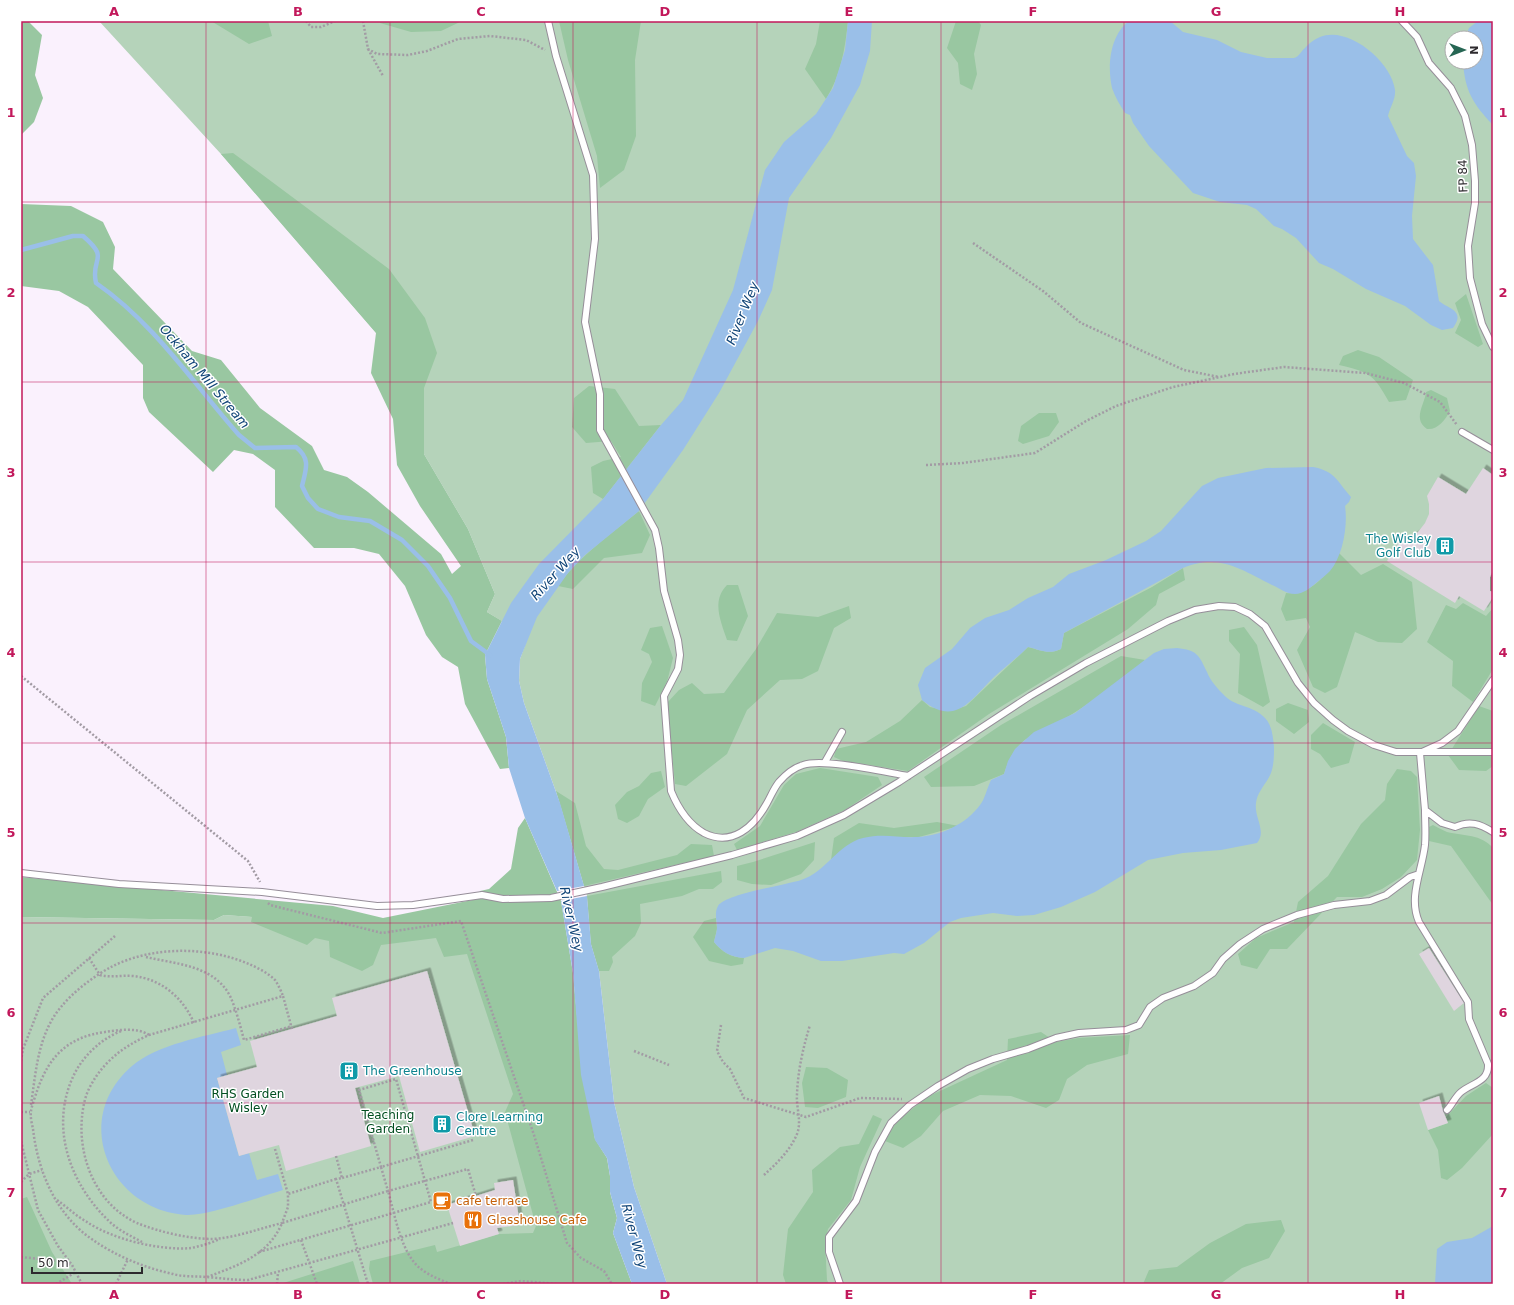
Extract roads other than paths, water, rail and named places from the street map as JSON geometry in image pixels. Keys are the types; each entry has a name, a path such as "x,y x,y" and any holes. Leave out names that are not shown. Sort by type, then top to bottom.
{"lane":[{"path":"548,21 556,56 593,175 595,239 584,322 600,394 600,430 655,530 659,548 664,591 678,640 680,655 678,669 664,696 672,791 680,810 696,828 709,835 723,838 738,835 746,830 755,821 766,805 778,783 788,772 804,764 825,762 908,776"},
{"name":"FP 84","path":"1402,21 1417,37 1428,63 1451,88 1465,116 1473,153 1475,180 1475,203 1468,246 1470,278 1482,324 1493,346"},
{"path":"1462,432 1493,450"},
{"path":"21,873 119,884 262,892 377,906 413,905 482,895 503,899 551,898 602,887 732,855 797,836 844,815 908,776 1030,696 1086,663 1168,621 1195,610 1219,606 1235,607 1265,626 1298,683 1314,703 1338,724 1374,745 1396,752 1493,752"},
{"path":"1420,753 1442,743 1458,731 1493,680"},
{"path":"825,762 842,732"},
{"path":"1420,753 1425,810 1425,845 1414,902 1415,911 1419,922 1468,1002 1469,1019 1488,1064 1486,1076 1460,1093 1447,1110"},
{"path":"1425,810 1442,823 1456,828 1464,822 1475,824 1493,832"},
{"path":"840,1284 829,1252 829,1237 856,1201 875,1152 891,1123 917,1100 968,1069 993,1059 1028,1049 1056,1038 1079,1033 1126,1030 1139,1025 1150,1007 1163,998 1194,986 1213,973 1223,959 1240,944 1264,929 1297,915 1334,904 1370,901 1386,895 1410,877 1419,874"}],"water":[{"name":"River Wey","path":"848,21 872,21 870,51 860,85 831,138 789,198 772,290 758,321 719,393 683,450 639,511 585,555 568,573 537,617 520,659 519,681 524,703 560,803 584,886 557,891 525,818 509,768 506,737 487,679 485,655 511,603 539,564 603,499 661,425 683,400 733,290 765,170 784,142 816,114 833,88 845,50"},
{"path":"1129,21 1170,21 1183,32 1217,40 1241,52 1267,58 1294,58 1314,40 1331,35 1343,36 1367,48 1386,68 1392,79 1395,93 1388,116 1407,156 1414,163 1416,176 1412,216 1413,239 1433,265 1439,301 1457,314 1458,317 1453,328 1442,330 1431,325 1405,306 1366,289 1333,269 1319,263 1296,238 1274,226 1256,209 1247,205 1220,202 1193,193 1149,146 1133,123 1130,115 1125,113 1113,91 1110,61 1114,43 1118,34"},
{"path":"1478,21 1493,21 1493,125 1475,103 1466,81 1464,70 1484,70 1484,30 1468,30"},
{"path":"1313,467 1331,474 1351,497 1345,506 1346,522 1344,540 1334,565 1320,580 1301,593 1295,594 1283,591 1250,573 1229,565 1208,562 1196,564 1183,568 1064,633 1061,649 1048,652 1028,647 961,708 953,711 944,711 934,708 922,700 918,685 925,668 952,649 970,628 985,618 1009,610 1028,598 1053,587 1069,574 1106,560 1146,541 1161,531 1202,486 1218,478 1266,468"},
{"path":"1177,648 1189,650 1196,654 1202,661 1208,675 1216,687 1227,698 1260,714 1265,718 1272,731 1274,751 1271,772 1260,791 1256,803 1261,829 1260,838 1257,843 1221,850 1183,853 1148,860 1095,892 1061,907 1034,915 1017,916 993,913 961,918 950,922 924,943 904,954 894,953 842,961 821,961 793,951 775,948 744,958 727,953 720,949 714,942 717,929 716,911 718,906 723,902 756,890 801,880 810,876 854,841 877,836 926,836 952,828 968,818 980,805 991,780 1004,774 1008,761 1015,749 1034,732 1075,713 1154,653 1164,649"},
{"name":"River Wey","path":"587,896 591,944 599,971 614,1102 634,1187 667,1284 632,1284 613,1233 617,1218 610,1192 610,1176 607,1158 595,1140 581,1075 573,973 561,901"},
{"path":"236,1028 241,1045 221,1052 227,1075 217,1078 239,1156 249,1153 257,1180 278,1174 283,1190 234,1206 196,1214 186,1215 159,1209 136,1197 119,1180 107,1158 102,1135 103,1111 113,1087 132,1066 155,1052 181,1042"},
{"path":"1493,1226 1493,1284 1435,1284 1437,1249 1447,1242 1472,1238"}],"waterway":[{"name":"Ockham Mill Stream","path":"21,250 73,236 83,236 96,250 98,255 95,268 96,283 117,299 155,335 239,435 255,448 296,447 301,451 306,460 306,469 302,486 308,498 318,509 339,517 370,521 402,540 428,566 450,598 471,641 490,655"}],"place":[{"name":"The Wisley Golf Club","path":"1445,546"},
{"name":"The Greenhouse","path":"349,1071"},
{"name":"Clore Learning Centre","path":"442,1124"},
{"name":"cafe terrace","path":"442,1201"},
{"name":"Glasshouse Cafe","path":"473,1220"}],"park label":[{"name":"RHS Garden Wisley","path":"248,1101"},
{"name":"Teaching Garden","path":"388,1122"}]}
